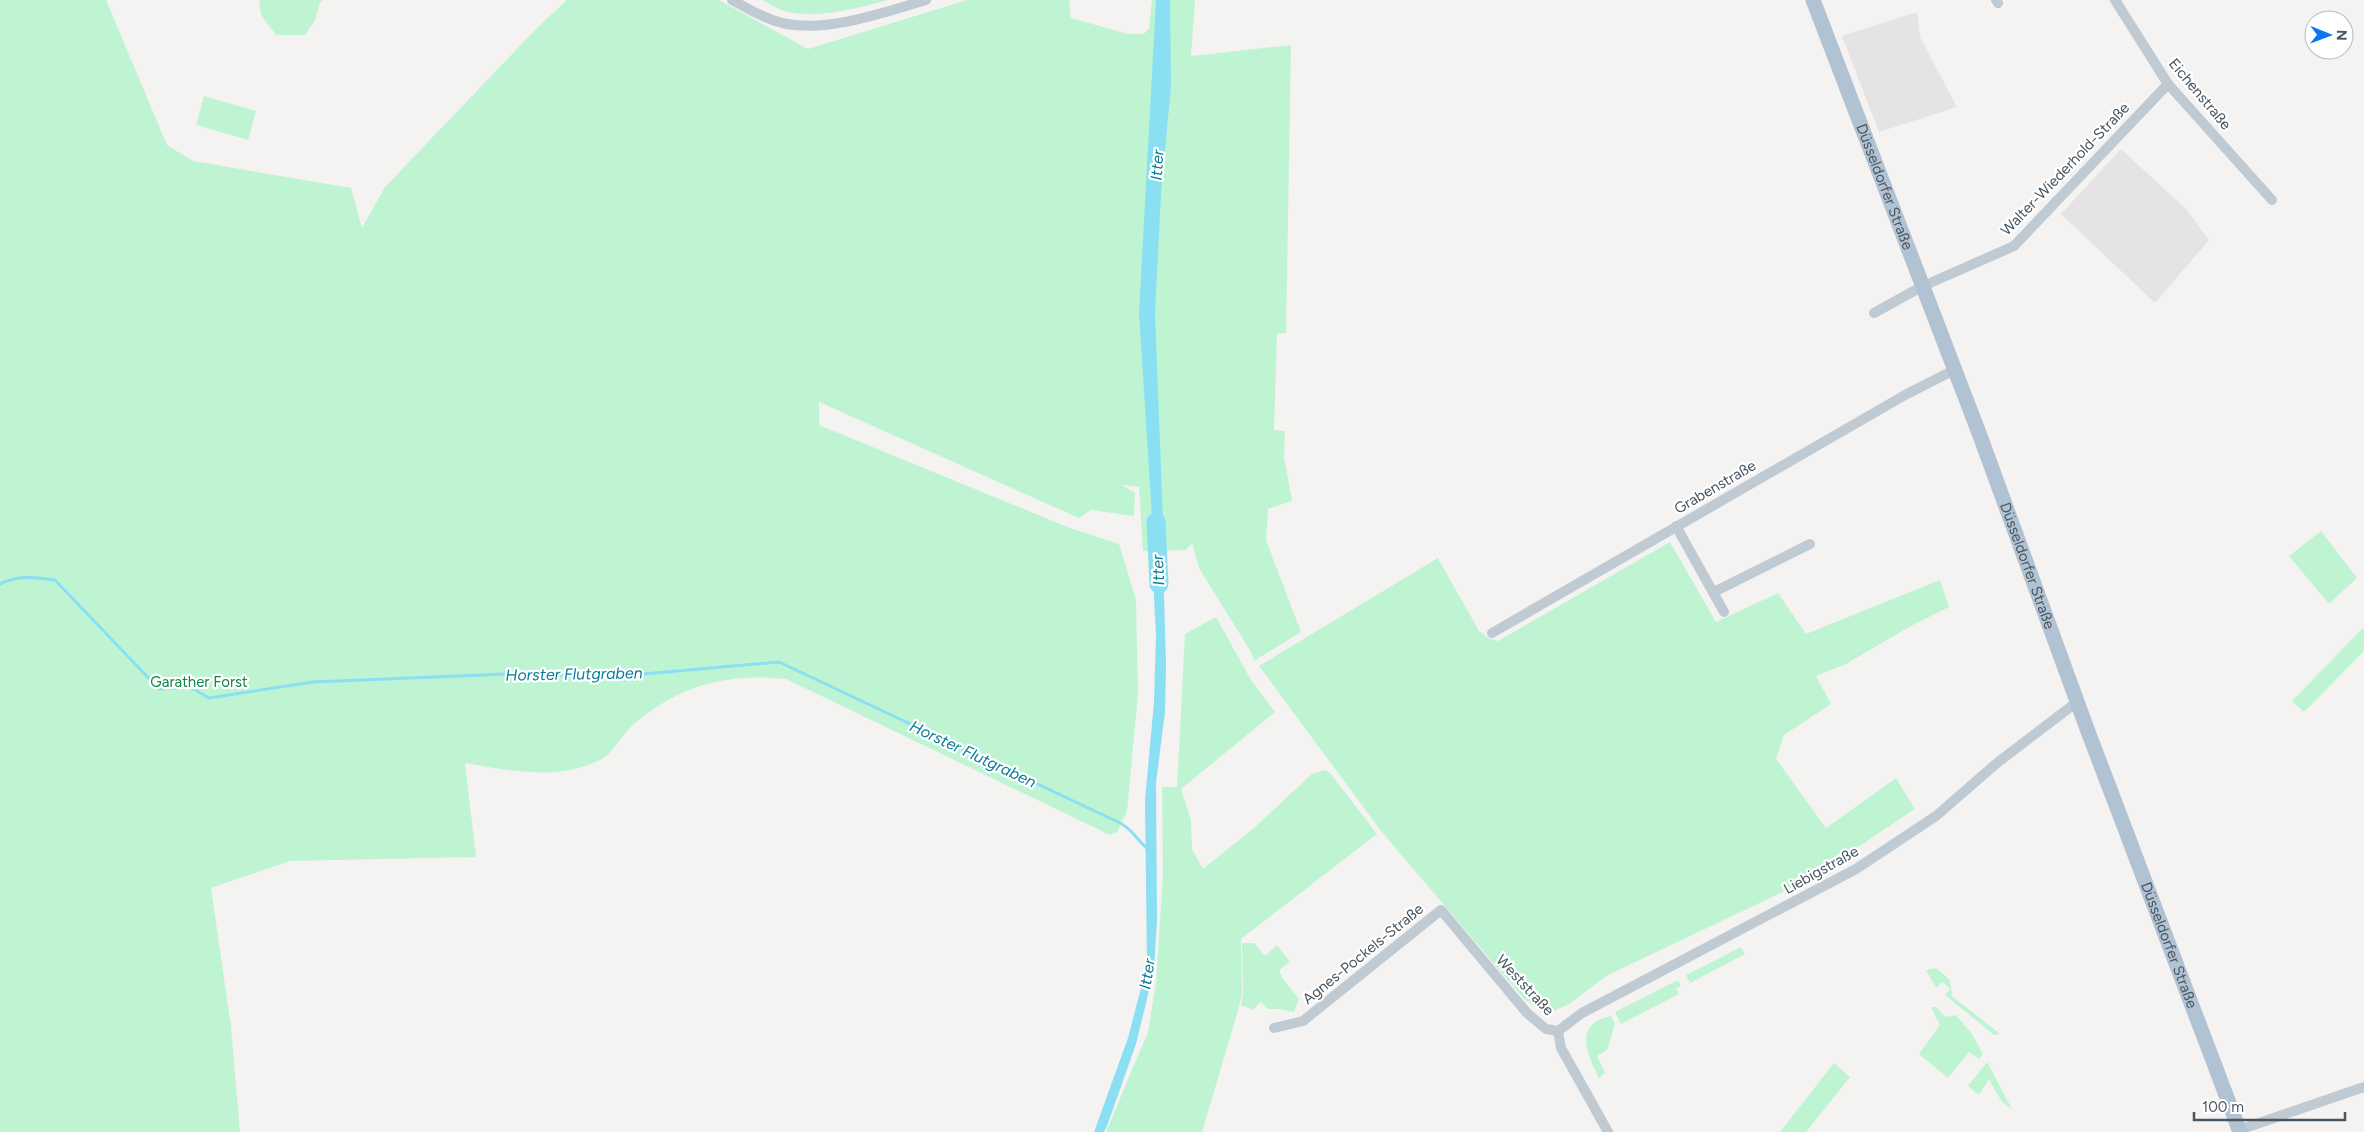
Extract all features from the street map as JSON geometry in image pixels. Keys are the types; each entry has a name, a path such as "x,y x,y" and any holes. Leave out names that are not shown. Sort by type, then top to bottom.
{"main road":[{"name":"Düsseldorfer Straße","path":"1812,0 1954,370 2077,702 2240,1131"}],"street":[{"path":"732,0 761,16 781,23 804,26 831,24 926,0"},
{"name":"Eichenstraße","path":"2115,0 2168,84 2272,200"},
{"name":"Walter-Wiederhold-Straße","path":"1874,313 1921,287 2014,246 2168,84"},
{"name":"Grabenstraße","path":"1492,633 1905,395 1954,370"},
{"path":"1676,526 1724,612"},
{"path":"1714,592 1810,544"},
{"name":"Liebigstraße","path":"1558,1032 1588,1010 1856,869 1936,816 1997,763 2077,702"},
{"name":"Weststraße","path":"1441,910 1527,1013 1546,1029 1558,1032 1561,1048 1608,1132"},
{"name":"Agnes-Pockels-Straße","path":"1274,1028 1303,1021 1441,910"},
{"path":"2240,1131 2364,1088"}],"shaded area":[{"path":"1917,12 1920,37 1957,107 1879,132 1842,36"},
{"path":"2121,149 2187,210 2209,240 2155,303 2061,214"}],"green space":[{"name":"Garather Forst","path":"0,0 106,0 167,145 193,161 351,188 362,228 385,187 538,27 567,0 719,0 808,49 967,0 1069,0 1071,18 1128,34 1144,34 1149,28 1152,0 1195,0 1191,56 1291,45 1286,333 1277,334 1274,430 1285,431 1284,457 1292,501 1268,509 1266,540 1301,632 1254,661 1251,652 1199,568 1192,543 1186,550 1143,551 1139,487 1122,485 1135,493 1134,516 1091,510 1079,518 819,402 819,425 1070,528 1119,544 1136,600 1138,694 1127,811 1117,832 1110,835 786,679 744,678 724,680 705,685 687,691 651,711 630,728 605,757 583,766 567,770 533,772 465,763 476,857 290,861 211,888 231,1027 240,1132 0,1132"},
{"path":"259,0 323,0 320,2 315,20 305,35 276,35 261,15"},
{"path":"762,0 888,0 826,13 800,14 787,12"},
{"path":"204,96 256,111 248,140 196,125"},
{"path":"2321,531 2357,578 2329,604 2289,556"},
{"path":"1670,542 1716,622 1778,593 1806,634 1940,580 1949,607 1909,627 1846,664 1816,676 1831,704 1784,735 1776,759 1826,828 1896,778 1915,809 1810,879 1608,975 1569,1004 1547,1014 1524,999 1381,831 1259,666 1438,558 1479,631 1490,639 1498,641"},
{"path":"1216,617 1251,680 1275,712 1181,789 1191,820 1192,849 1203,869 1254,828 1312,774 1324,770 1330,773 1377,834 1241,939 1242,993 1202,1132 1106,1132 1148,1032 1156,983 1163,875 1162,787 1177,787 1185,634"},
{"path":"2364,627 2364,651 2304,712 2292,701"},
{"path":"1242,943 1254,943 1265,956 1277,945 1290,962 1279,970 1283,979 1299,999 1294,1012 1267,1009 1261,1001 1253,1010 1241,1005 1243,993"},
{"path":"1741,947 1745,954 1690,983 1686,975"},
{"path":"1936,968 1950,980 1952,996 2000,1034 1994,1035 1945,995 1950,989 1942,982 1936,988 1926,970"},
{"path":"1678,980 1681,986 1676,989 1679,994 1621,1024 1615,1012"},
{"path":"1931,1007 1936,1007 1946,1017 1956,1015 1972,1034 1983,1054 1979,1059 1969,1052 1948,1078 1919,1054 1940,1025"},
{"path":"1611,1016 1615,1024 1607,1050 1597,1056 1605,1073 1599,1078 1588,1050 1587,1033 1591,1026 1599,1020"},
{"path":"1987,1062 2012,1109 2002,1102 1989,1079 1979,1095 1968,1086"},
{"path":"1834,1063 1850,1077 1806,1132 1780,1132"}],"water":[{"path":"1156,0 1170,0 1171,86 1161,194 1155,313 1164,547 1154,547 1139,313"},
{"path":"1163,559 1166,664 1165,712 1156,783 1157,920 1154,970 1136,1044 1107,1126 1104,1132 1094,1132 1128,1038 1147,965 1145,800 1154,702 1156,635 1152,560"}],"waterway":[{"name":"Itter","path":"1156,522 1159,584"},
{"name":"Horster Flutgraben","path":"0,584 20,578 55,580 159,689 190,687 209,698 313,682 506,674 621,676 779,662 1120,823 1129,829 1149,850"}]}
